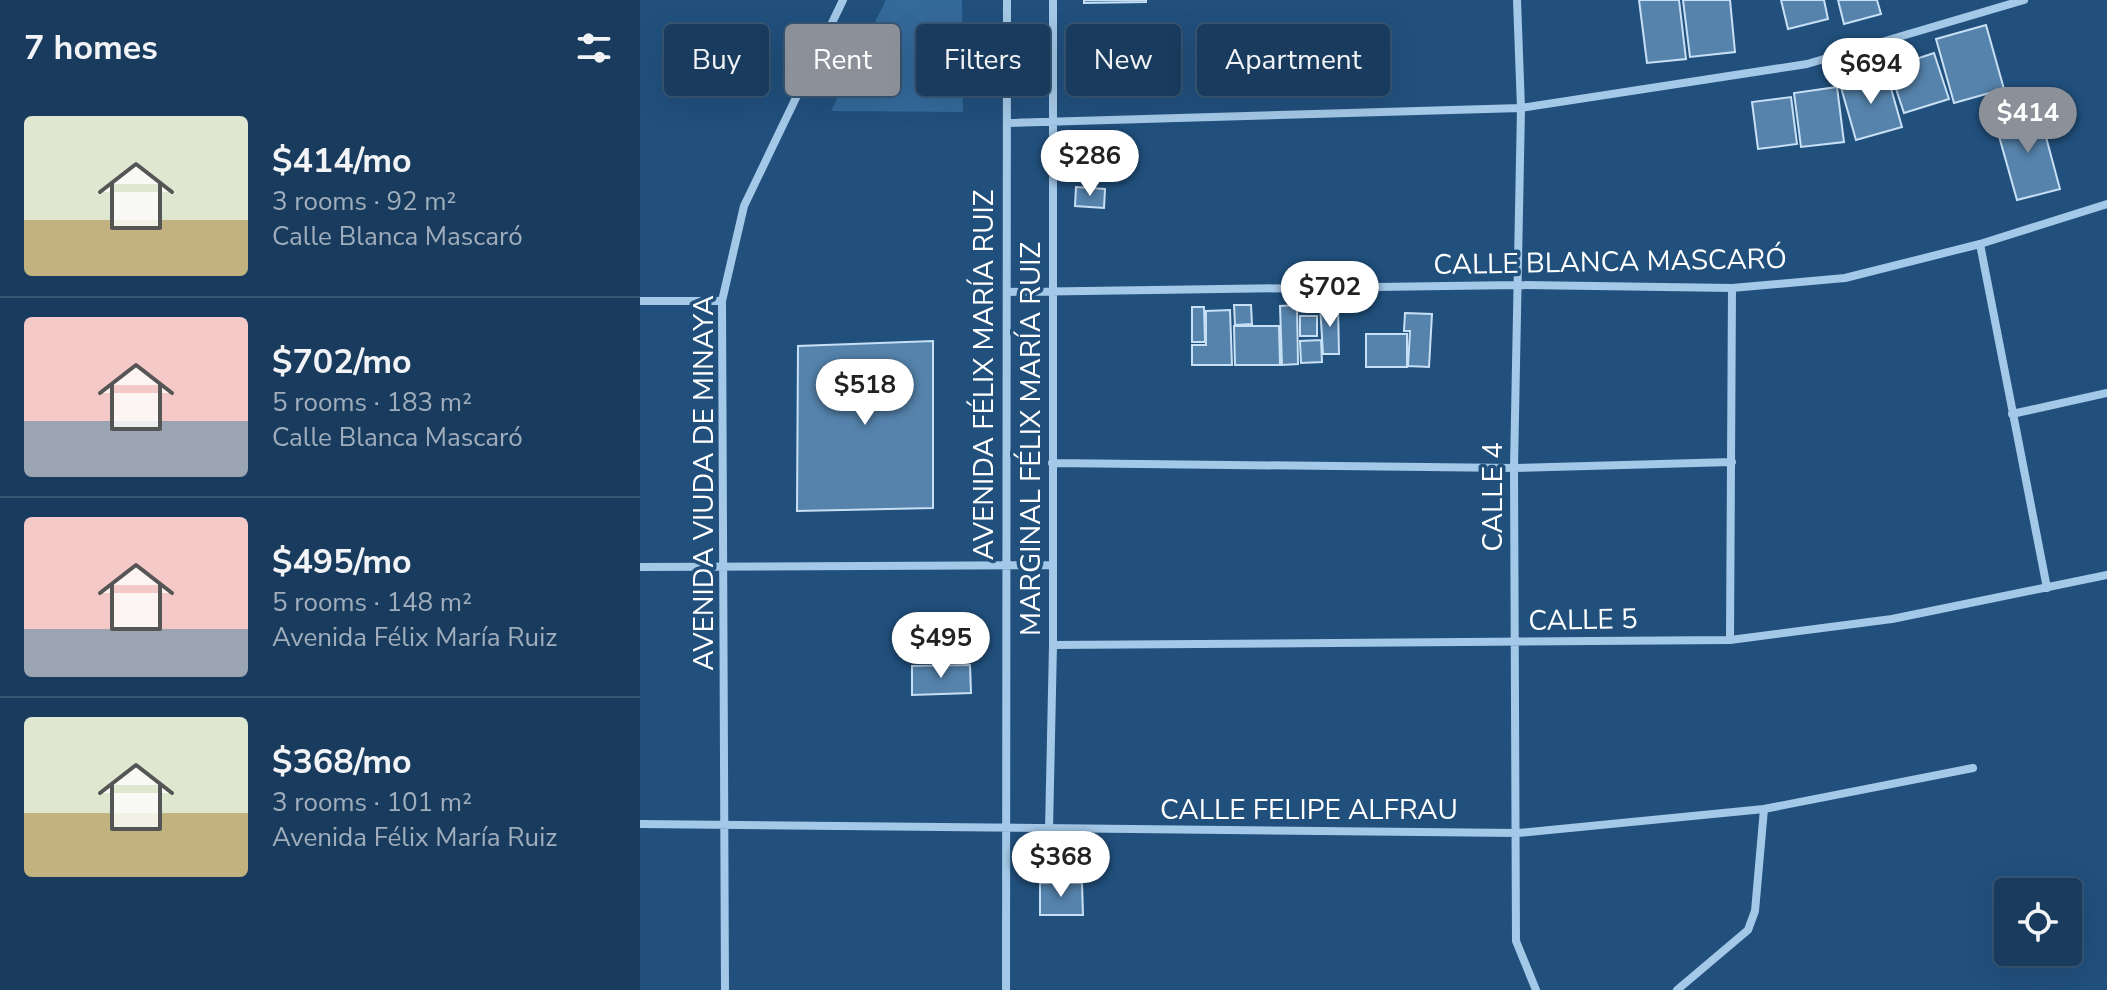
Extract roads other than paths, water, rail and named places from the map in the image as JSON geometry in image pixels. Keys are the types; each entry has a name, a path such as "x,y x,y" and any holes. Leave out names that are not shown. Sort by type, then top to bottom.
{"street":[{"name":"AVENIDA VIUDA DE MINAYA","path":"725,990 722,301 744,206 843,0"},
{"name":"AVENIDA FÉLIX MARÍA RUIZ","path":"1006,990 1007,0"},
{"name":"MARGINAL FÉLIX MARÍA RUIZ","path":"1049,830 1053,645 1053,0"},
{"name":"CALLE 4","path":"1517,0 1521,108 1514,468 1518,833 1516,941 1536,990"},
{"path":"1007,123 1053,119 1521,108 1807,64 2024,0"},
{"name":"CALLE BLANCA MASCARÓ","path":"1007,292 1517,285 1732,288 1845,278 1980,244 2107,204"},
{"path":"1980,244 2047,588"},
{"path":"1730,640 1732,288"},
{"path":"640,301 722,301"},
{"path":"2012,414 2107,393"},
{"path":"1052,463 1514,468 1732,462"},
{"path":"640,567 1052,565"},
{"name":"CALLE 5","path":"1053,645 1730,640 1892,619 2107,575"},
{"name":"CALLE FELIPE ALFRAU","path":"640,824 1518,833 1764,809 1973,768"},
{"path":"1677,990 1748,930 1755,911 1764,809"}]}
